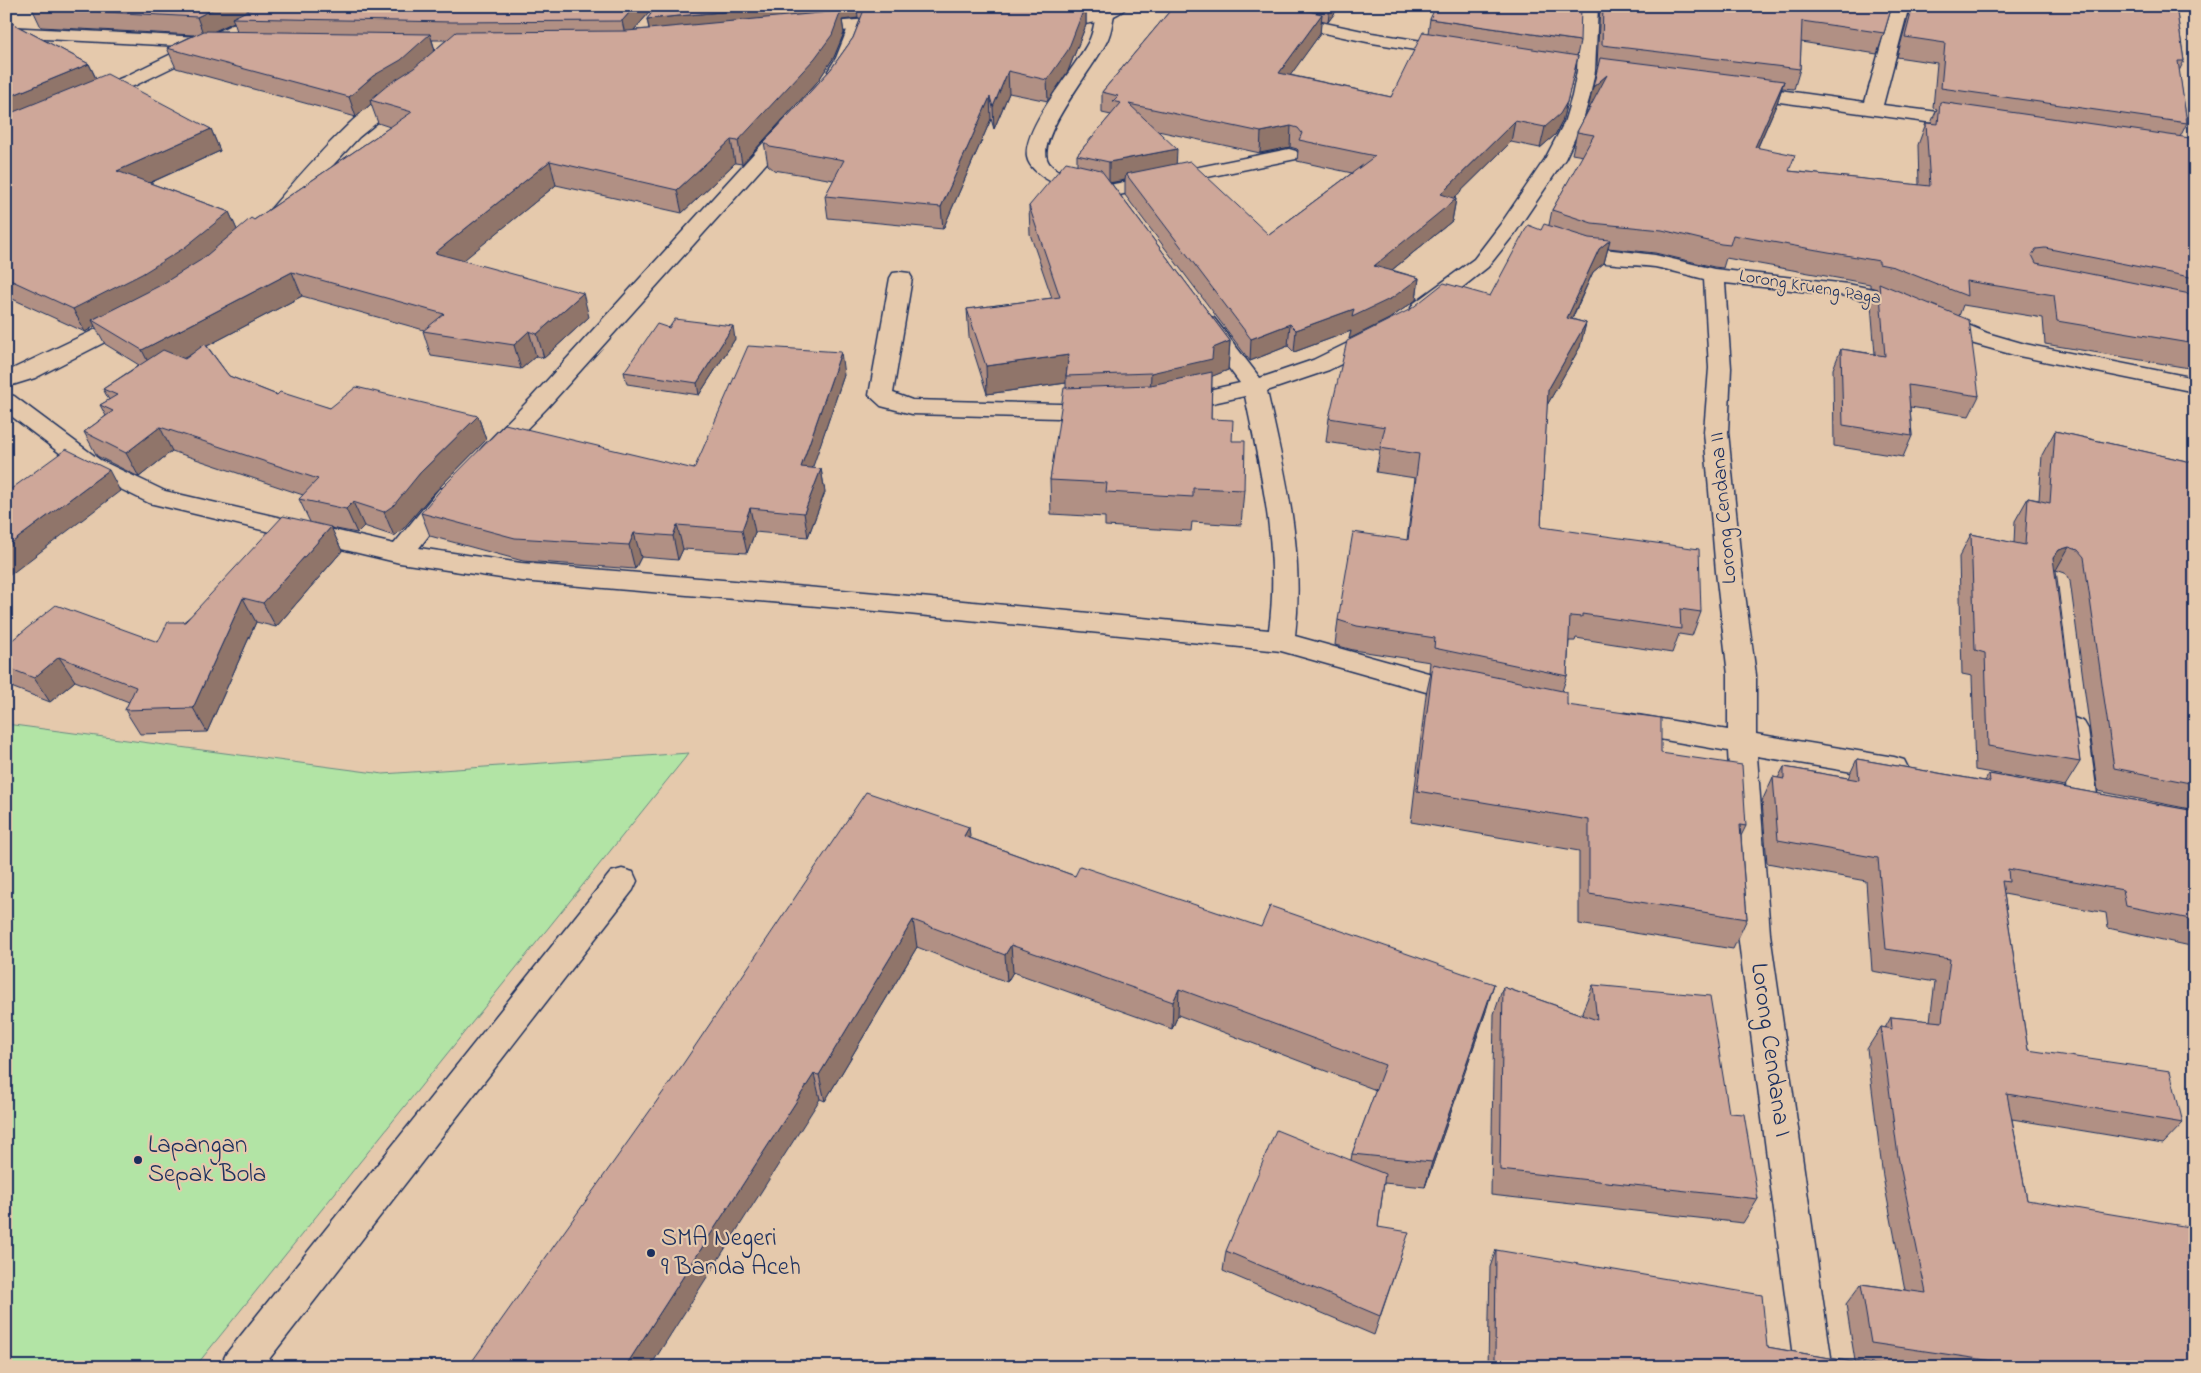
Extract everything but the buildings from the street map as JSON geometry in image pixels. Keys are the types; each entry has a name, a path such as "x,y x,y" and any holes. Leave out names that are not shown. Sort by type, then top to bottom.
{"street":[{"path":"74,104 130,81 284,6"},
{"path":"1219,6 1372,38 1469,53"},
{"path":"1159,408 1255,387 1321,365 1402,324 1481,263 1527,235 1555,159 1573,123 1586,71 1589,6"},
{"path":"1872,107 1901,6"},
{"path":"1029,20 1077,19 1112,10"},
{"path":"1112,10 1100,39 1042,130 1036,148 1037,160 1061,180 1115,198 1289,155"},
{"path":"793,30 909,22"},
{"path":"826,86 845,58 858,25"},
{"path":"6,32 248,44"},
{"path":"259,230 274,218 338,147 388,101 421,79"},
{"path":"1724,88 1872,107 1990,125"},
{"path":"479,464 538,403 806,108"},
{"name":"Lorong Krueng Paga","path":"1527,235 1584,253 1655,261 1714,275 1848,290 1875,296 1938,319 1979,338 2022,350 2195,385"},
{"name":"Lorong Cendana II","path":"1714,275 1720,368 1716,432 1729,572 1742,675 1742,741"},
{"path":"901,278 881,395 889,401 912,407 1069,413 1123,411"},
{"path":"1191,302 1255,387 1282,519 1286,602 1281,641"},
{"path":"6,380 27,373 154,307"},
{"path":"6,401 91,465 158,497 400,554 521,572 898,604 1281,641 1403,677 1488,697"},
{"path":"400,554 440,504 460,484"},
{"path":"2071,706 2083,802"},
{"path":"1600,720 1742,741 1917,772"},
{"name":"Lorong Cendana I","path":"1742,741 1754,934 1773,1087 1812,1357"},
{"path":"2054,796 2111,807"},
{"path":"239,1367 622,881"}],"green space":[{"path":"6,724 383,774 689,753 195,1367 6,1367"}],"place":[{"name":"Lapangan Sepak Bola","path":"138,1160"},
{"name":"SMA Negeri 9 Banda Aceh","path":"651,1253"}]}
